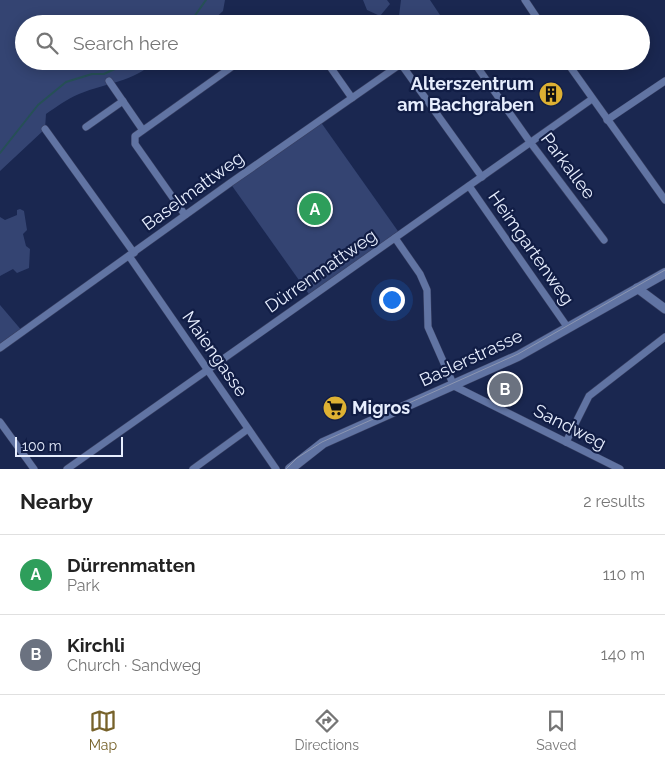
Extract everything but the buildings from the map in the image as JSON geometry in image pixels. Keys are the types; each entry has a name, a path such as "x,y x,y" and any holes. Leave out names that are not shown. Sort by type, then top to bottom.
{"main road":[{"name":"Baslerstrasse","path":"292,468 323,443 518,356 665,273"}],"street":[{"path":"524,0 535,15"},
{"path":"185,215 135,144 135,136 142,129 227,70"},
{"path":"332,70 352,98"},
{"name":"Baselmattweg","path":"0,348 185,215 393,70"},
{"path":"408,70 482,177"},
{"name":"Parkallee","path":"479,70 530,142 604,240"},
{"path":"572,70 665,200"},
{"path":"109,81 142,129"},
{"path":"607,120 665,81"},
{"name":"Dürrenmattweg","path":"67,469 592,99"},
{"path":"86,127 123,101"},
{"name":"Maiengasse","path":"45,129 276,469"},
{"name":"Heimgartenweg","path":"469,186 568,328"},
{"path":"395,238 420,274 427,290 428,327 454,386"},
{"path":"637,288 665,309"},
{"path":"566,442 589,396 665,337"},
{"name":"Sandweg","path":"454,386 620,469"},
{"path":"0,422 34,469"},
{"path":"193,469 248,429"}],"shaded area":[{"path":"0,0 225,0 223,11 219,15 15,15 15,70 144,70 128,78 75,96 46,114 45,129 0,171"},
{"path":"363,0 387,0 390,4 381,15 367,10"},
{"path":"401,0 430,0 440,15 399,15"},
{"path":"320,121 400,234 311,297 230,183"},
{"path":"17,210 24,211 27,230 23,234 26,246 30,249 29,268 17,273 13,269 0,276 0,217 5,220 17,215"},
{"path":"0,305 23,332 0,348"}],"waterway":[{"path":"195,15 206,0"},
{"path":"0,153 38,105 66,82 92,74 104,74 113,70"}],"tram line":[{"path":"286,469 297,458 322,442 518,354 665,270"}],"place":[{"name":"Alterszentrum am Bachgraben","path":"551,94"},
{"name":"Dürrenmatten","path":"315,209"},
{"name":"Kirchli","path":"505,389"},
{"name":"Migros","path":"335,408"}]}
